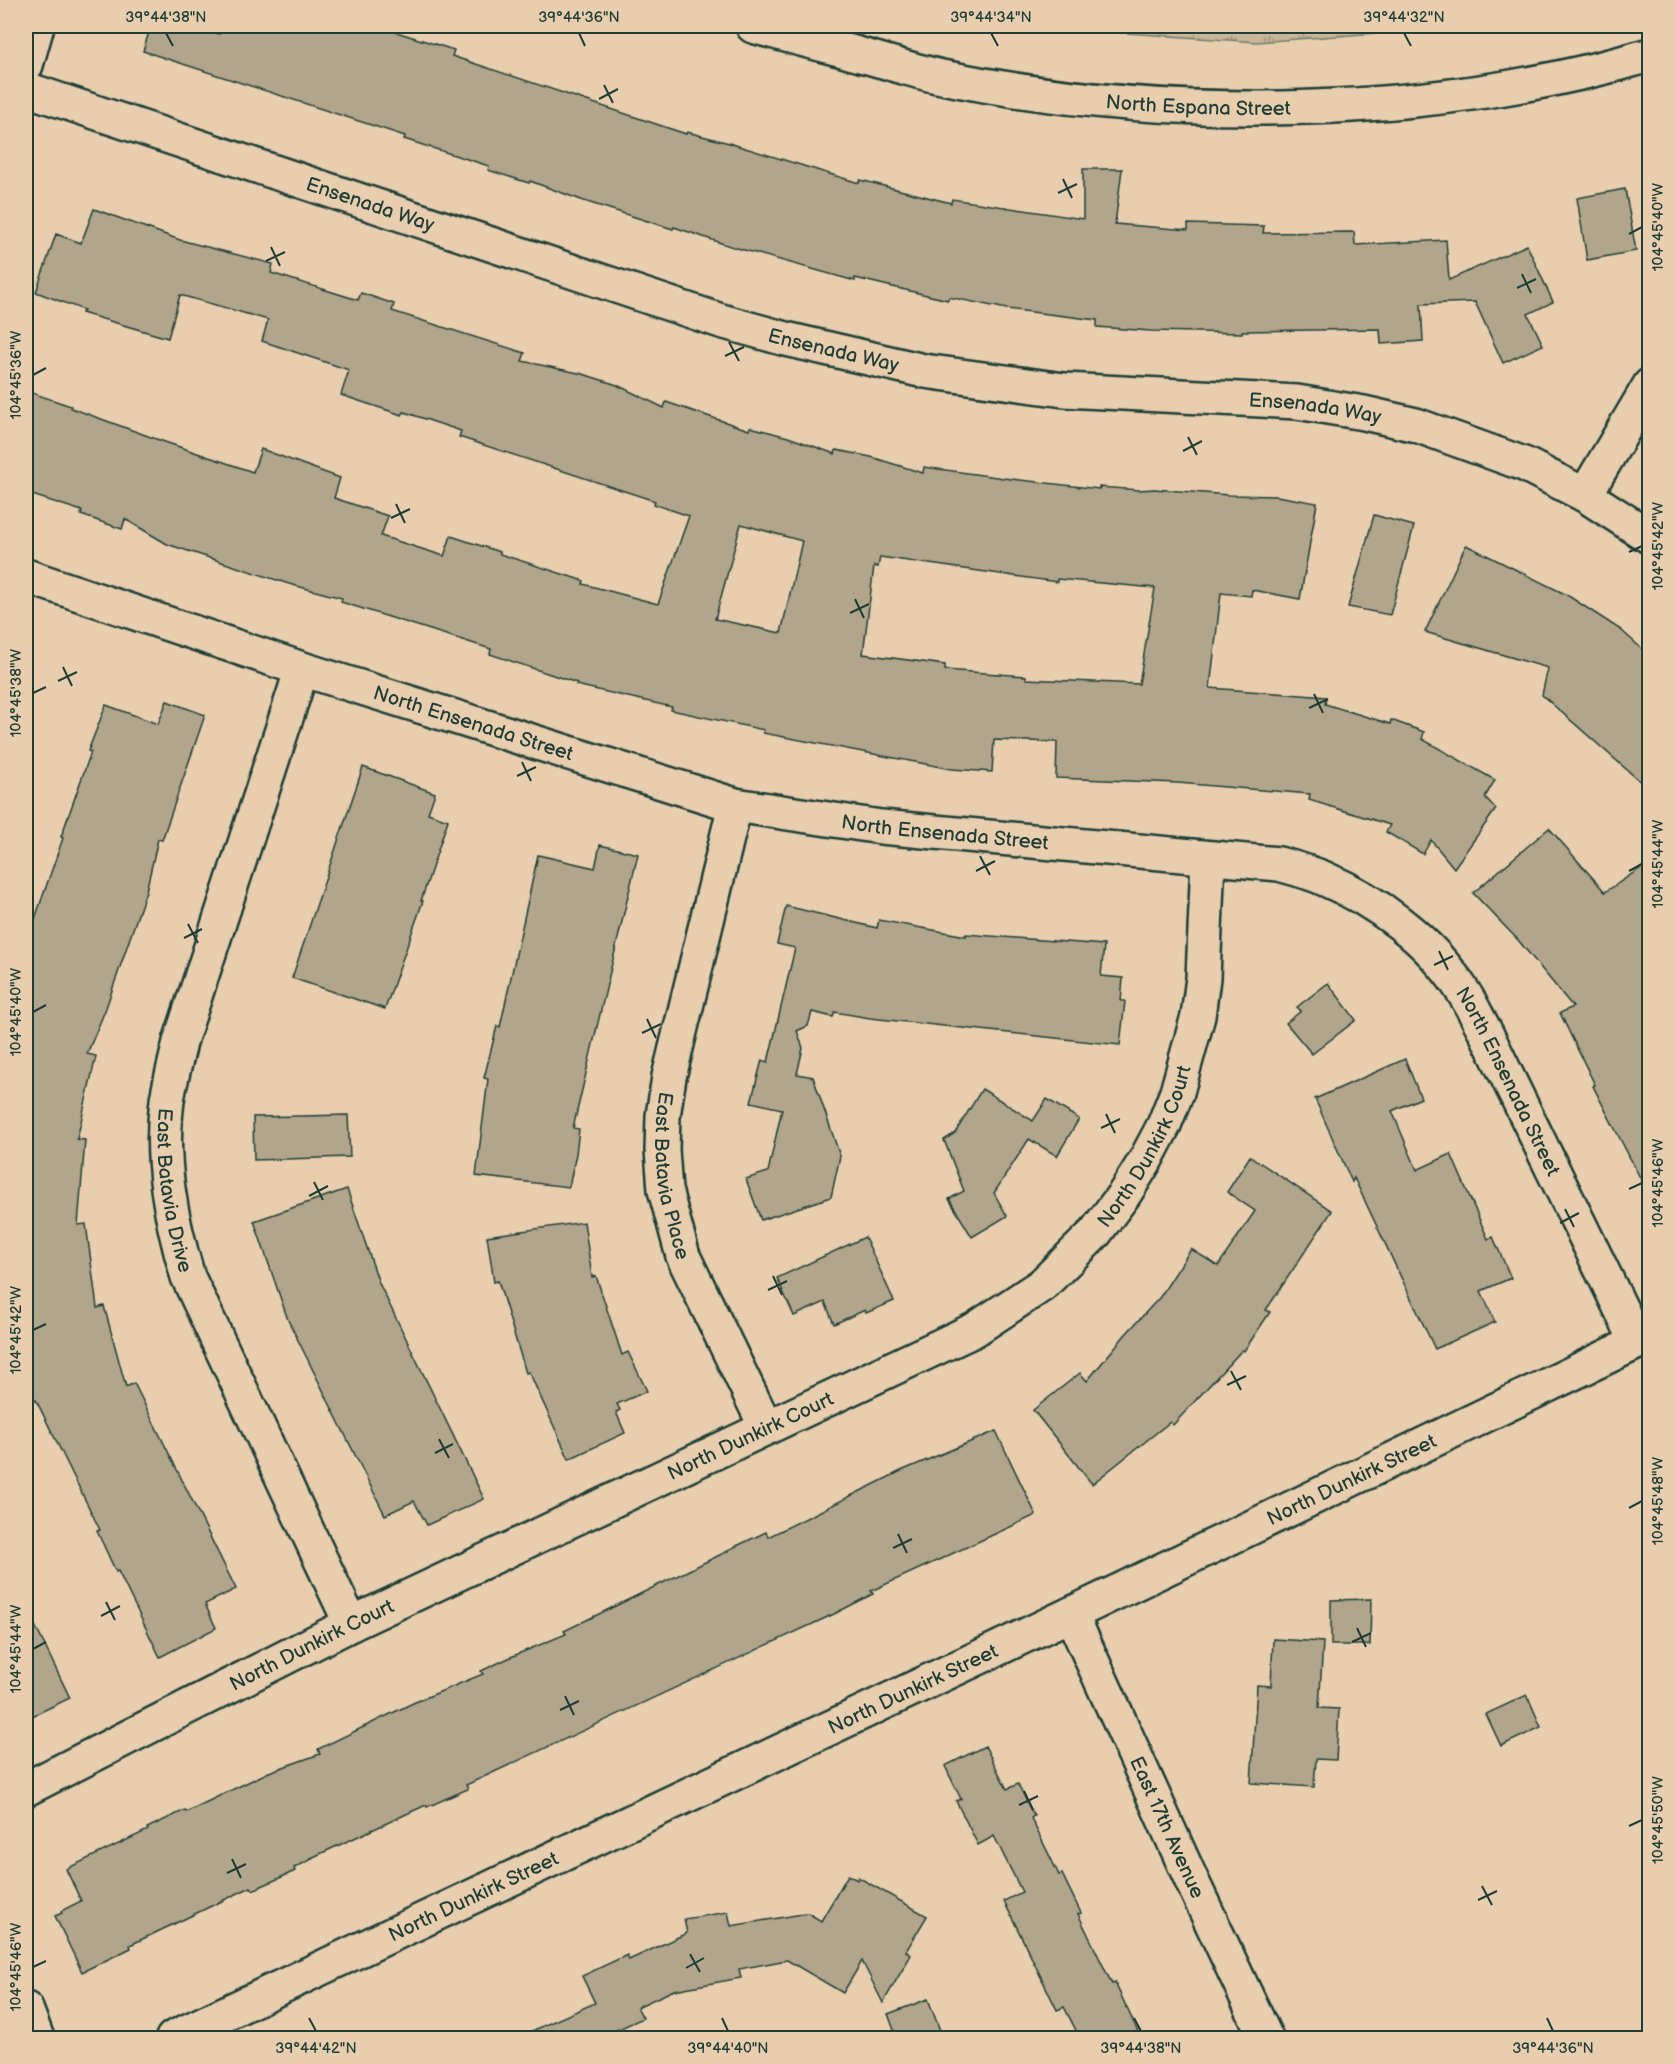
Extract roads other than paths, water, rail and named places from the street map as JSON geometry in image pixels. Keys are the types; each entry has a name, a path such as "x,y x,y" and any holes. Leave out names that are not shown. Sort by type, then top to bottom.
{"street":[{"path":"26,64 37,26"},
{"name":"North Espana Street","path":"753,26 946,78 1046,94 1157,106 1229,108 1362,105 1505,88 1601,69 1650,55"},
{"name":"Ensenada Way","path":"26,89 721,321 786,339 924,371 1064,390 1297,402 1364,413 1416,425 1513,460 1585,495 1650,537"},
{"path":"1585,495 1650,385"},
{"name":"North Ensenada Street","path":"26,576 302,669 735,805 881,827 1208,858 1232,858 1279,864 1322,877 1361,897 1400,923 1434,954 1462,989 1643,1339"},
{"name":"East Batavia Drive","path":"302,669 180,1042 167,1101 165,1143 167,1185 176,1234 188,1277 351,1624"},
{"name":"East Batavia Place","path":"735,805 669,1077 663,1116 662,1150 664,1190 682,1256 766,1427"},
{"name":"North Dunkirk Court","path":"26,1789 351,1624 974,1330 1042,1285 1095,1233 1125,1193 1164,1125 1177,1092 1198,1016 1202,987 1208,858"},
{"name":"North Dunkirk Street","path":"173,2038 1071,1614 1643,1339"},
{"name":"East 17th Avenue","path":"1071,1614 1191,1880 1266,2038"},
{"path":"26,2009 37,2038"}]}
